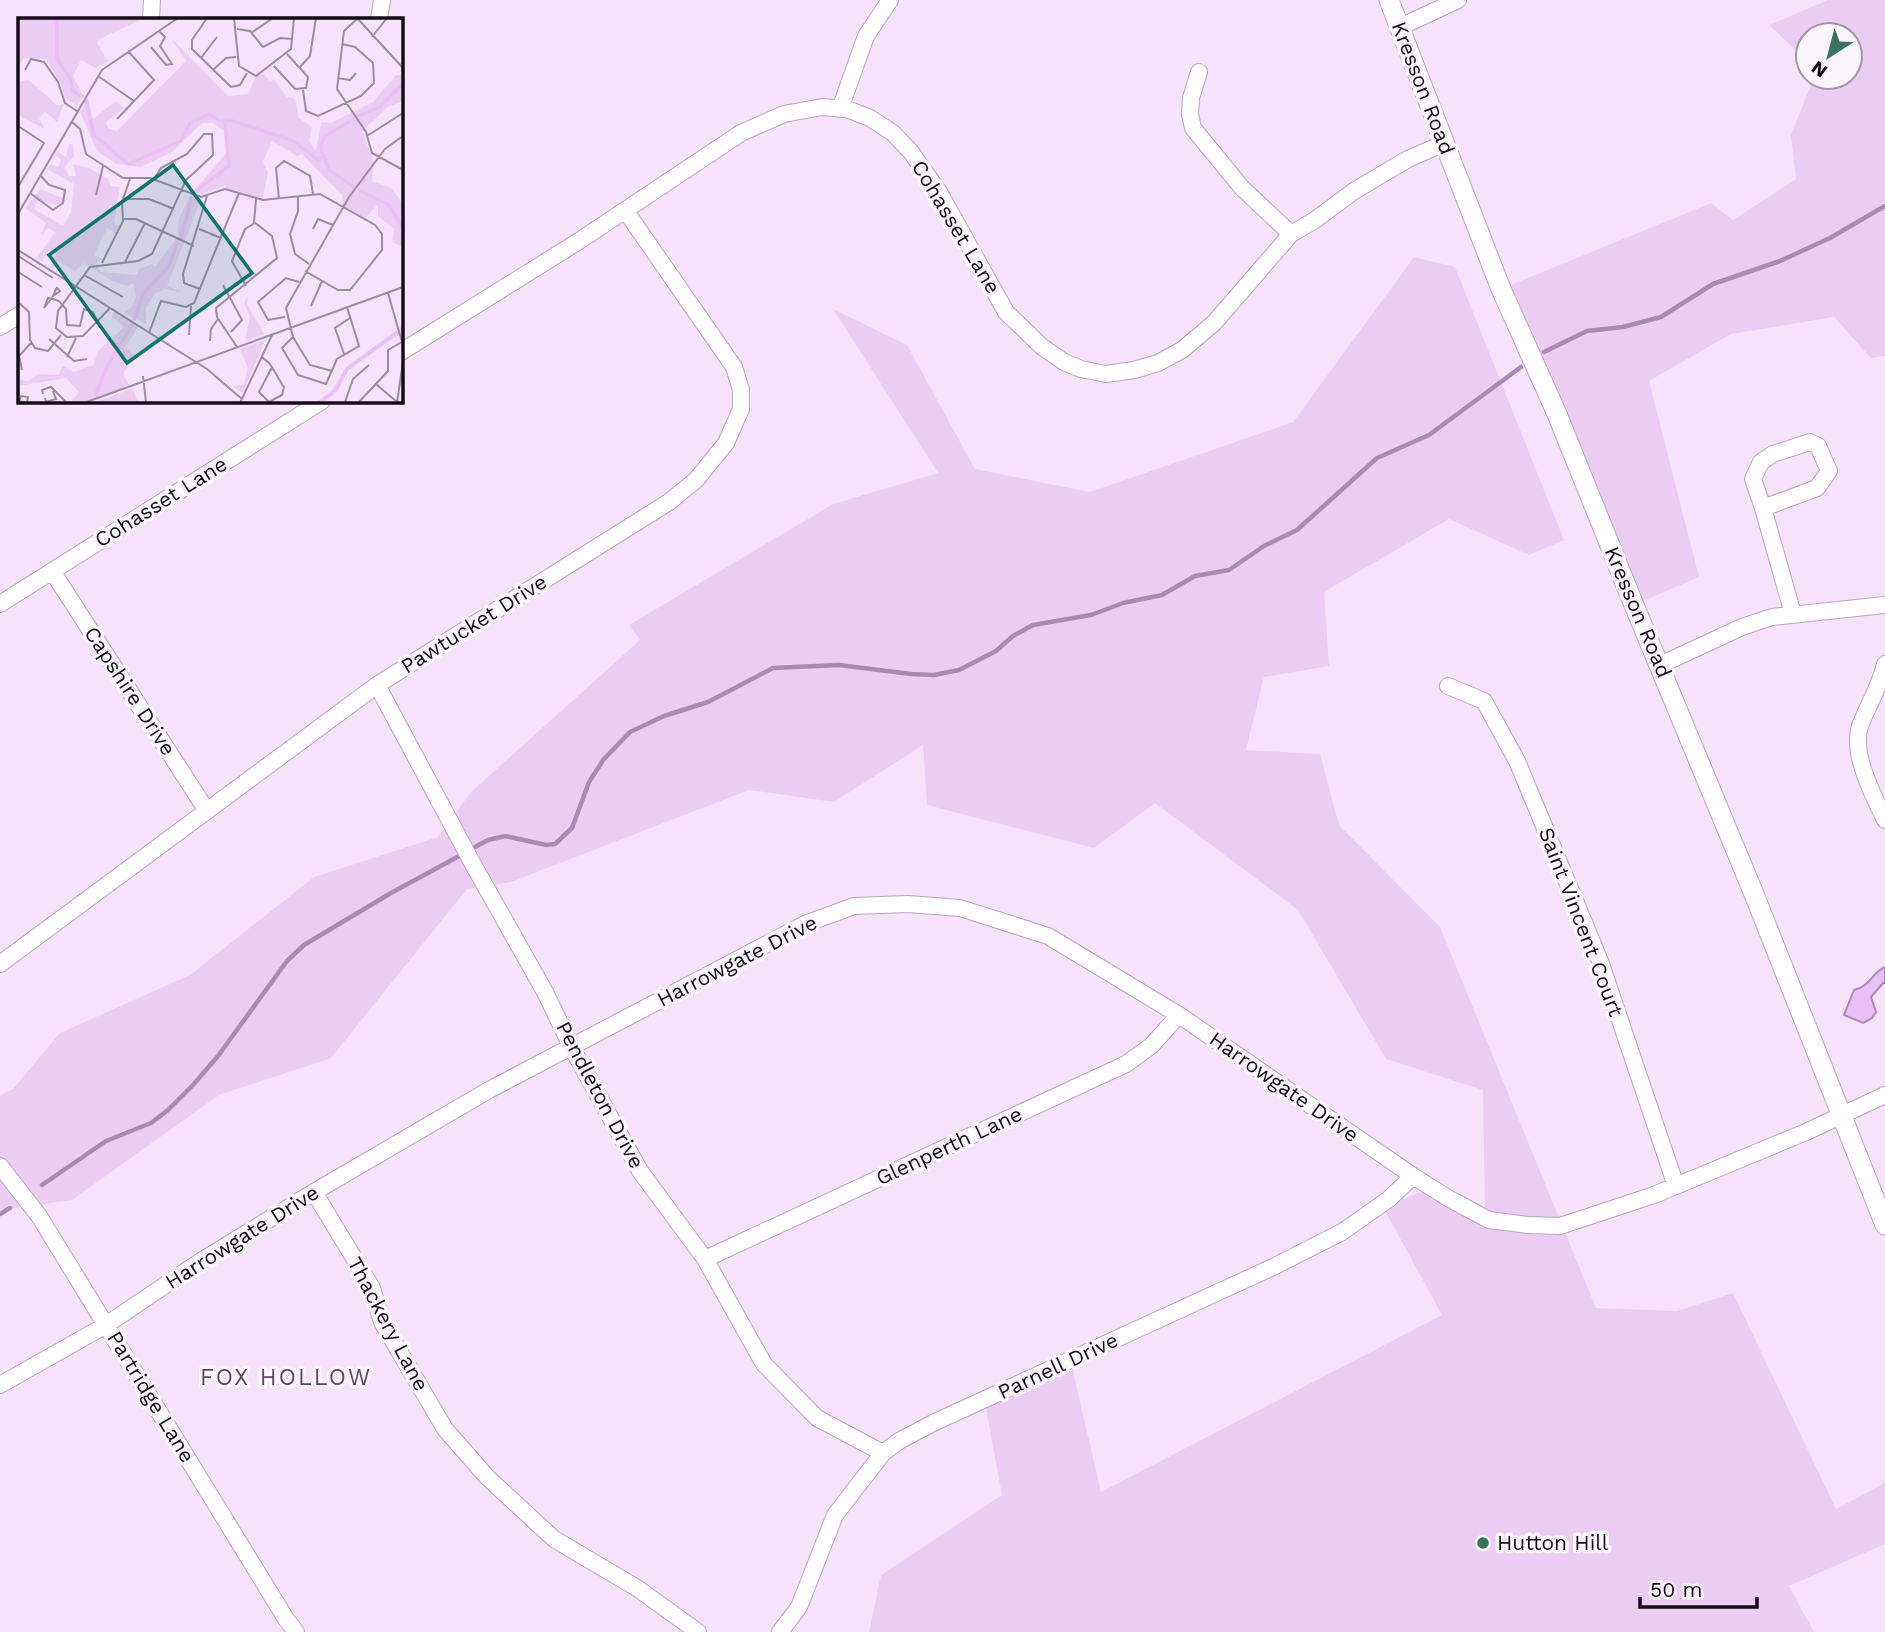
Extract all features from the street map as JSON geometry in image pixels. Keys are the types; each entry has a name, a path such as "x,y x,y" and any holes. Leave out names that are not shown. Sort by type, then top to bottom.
{"street":[{"path":"151,18 152,0"},
{"path":"379,18 382,0"},
{"path":"840,109 866,36 890,0"},
{"name":"Kresson Road","path":"1389,0 1500,289 1557,414 1885,1225"},
{"path":"1400,27 1458,0"},
{"path":"1199,72 1191,99 1193,128 1242,188 1291,234"},
{"name":"Cohasset Lane","path":"402,351 579,241 741,133 784,114 822,107 847,109 870,118 902,142 939,192 1006,312 1041,346 1064,362 1081,369 1106,374 1134,370 1158,363 1182,350 1214,323 1291,234 1315,220 1353,191 1408,159 1445,143"},
{"name":"Pawtucket Drive","path":"0,964 377,685 669,502 696,480 726,443 741,409 741,390 734,367 625,210"},
{"path":"0,327 18,316"},
{"name":"Cohasset Lane","path":"0,604 320,402"},
{"path":"1763,508 1817,488 1829,471 1818,446 1810,442 1773,454 1761,462 1753,479 1793,614"},
{"name":"Capshire Drive","path":"52,571 207,811"},
{"path":"1660,666 1742,627 1772,617 1885,607"},
{"path":"1885,664 1859,729 1860,757 1870,790 1885,820"},
{"name":"Pendleton Drive","path":"377,685 640,1171 705,1259 764,1364 817,1418 883,1453"},
{"name":"Saint Vincent Court","path":"1448,686 1484,701 1517,761 1600,961 1676,1186"},
{"name":"Harrowgate Drive","path":"0,1385 106,1325 201,1261 489,1090 805,924 854,906 908,904 960,908 1048,936 1179,1015 1413,1176 1489,1220 1560,1227 1654,1195 1885,1096"},
{"name":"Glenperth Lane","path":"705,1259 1126,1064 1151,1046 1179,1015"},
{"name":"Partridge Lane","path":"0,1166 39,1216 293,1631"},
{"name":"Parnell Drive","path":"780,1632 799,1607 835,1515 883,1453 933,1423 1273,1267 1342,1232 1389,1199 1413,1176"},
{"name":"Thackery Lane","path":"314,1192 372,1288 382,1322 445,1429 479,1467 554,1539 637,1588 698,1632"}],"shaded area":[{"path":"1828,0 1885,0 1885,356 1871,358 1834,317 1731,334 1649,381 1699,577 1634,605 1501,289 1711,203 1733,220 1796,179 1791,135 1808,91 1864,91 1864,21 1794,21 1794,49 1769,25"},
{"path":"1414,257 1455,267 1564,540 1529,555 1449,519 1324,592 1329,666 1264,677 1246,750 1320,754 1339,825 1440,927 1596,1308 1677,1311 1733,1293 1836,1509 1885,1483 1885,1544 1789,1586 1814,1632 869,1632 881,1575 1002,1495 984,1398 1070,1359 1101,1492 1442,1315 1384,1209 1430,1187 1485,1218 1483,1090 1386,1059 1298,910 1155,803 1094,848 927,805 923,745 834,802 749,790 511,882 467,889 331,1058 219,1095 72,1200 0,1210 0,1095 13,1089 60,1033 190,975 314,877 438,837 471,792 640,640 629,625 833,504 938,473 833,309 907,345 975,469 1090,492 1293,422"},
{"path":"1885,967 1885,983 1871,997 1876,1012 1872,1018 1863,1023 1844,1015 1854,990 1864,986"}],"waterway":[{"path":"1544,352 1587,331 1623,327 1661,317 1713,284 1780,261 1830,238 1885,206"},
{"path":"475,847 505,836 546,845 555,844 572,828 589,782 604,759 630,732 664,716 708,702 773,668 839,665 934,675 959,670 996,651 1013,636 1033,625 1091,615 1123,603 1162,595 1195,576 1229,570 1264,546 1297,530 1377,458 1429,435 1521,367"},
{"path":"42,1185 106,1141 151,1123 168,1110 218,1056 287,961 304,945 461,855"},
{"path":"0,1214 10,1208"}],"place":[{"name":"Hutton Hill","path":"1483,1543"}],"district":[{"name":"FOX HOLLOW","path":"286,1377"}]}
